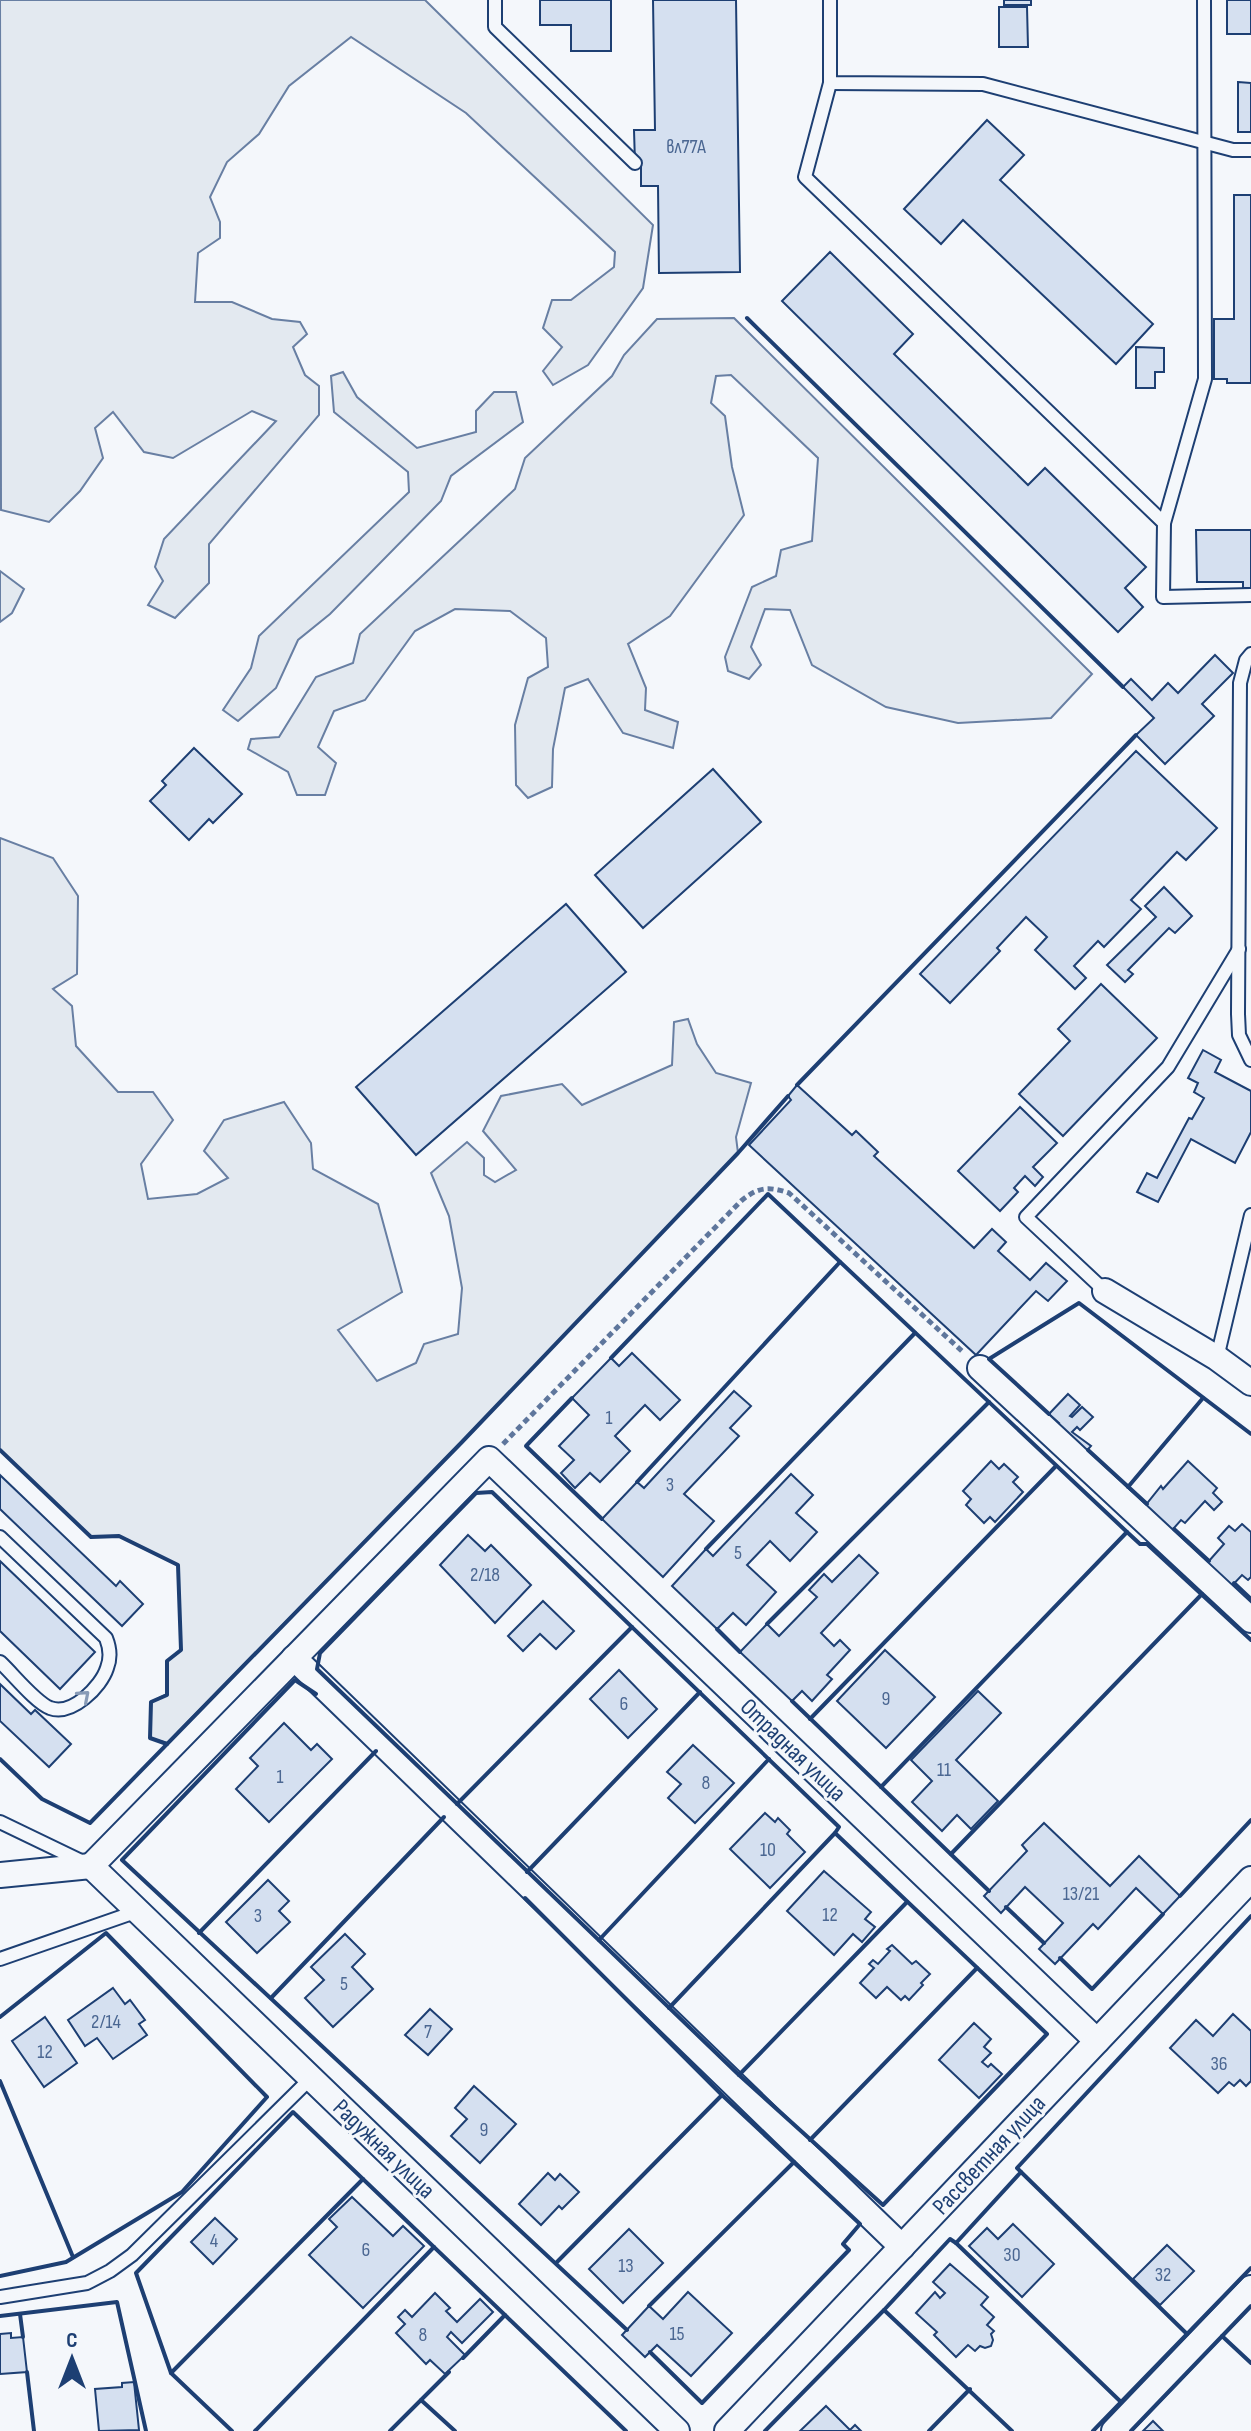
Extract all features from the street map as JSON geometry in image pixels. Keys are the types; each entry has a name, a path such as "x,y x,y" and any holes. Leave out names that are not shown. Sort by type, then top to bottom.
{"street":[{"path":"1105,1291 1217,1358 1251,1383"},
{"path":"980,1368 1251,1620"},
{"path":"0,1875 91,1866 489,1459"},
{"name":"Отрадная улица","path":"489,1459 1097,2041"},
{"path":"294,1658 902,2247"},
{"name":"Радужная улица","path":"91,1866 677,2431"},
{"name":"Рассветная улица","path":"727,2431 1251,1879"},
{"path":"1114,2431 1251,2288"}],"lane":[{"path":"495,0 495,27 635,163"},
{"path":"830,0 830,83 805,177 1164,523"},
{"path":"1204,0 1205,379 1164,523 1163,597 1251,595"},
{"path":"830,83 983,84 1233,150 1251,150"},
{"path":"1251,654 1246,660 1240,683 1239,949 1239,1035 1251,1060"},
{"path":"1105,1291 1026,1217 1168,1067 1239,949"},
{"path":"1217,1358 1251,1215"},
{"path":"0,1537 106,1638 110,1649 107,1671 100,1681 80,1701 62,1709 51,1708 42,1702 0,1662"},
{"path":"0,1822 91,1866"},
{"path":"0,1959 138,1911"},
{"path":"0,2297 87,2283 110,2271 132,2255 311,2078"}],"path":[{"path":"489,1459 741,1201 757,1189 768,1187 789,1193 980,1368"}],"shaded area":[{"path":"0,0 425,0 653,225 643,288 588,365 553,385 543,371 562,347 543,328 552,300 571,300 614,267 615,252 466,113 351,37 289,86 259,134 227,162 210,197 220,222 220,238 198,253 195,302 232,302 272,319 300,322 307,334 293,347 305,375 319,386 319,415 209,544 209,583 175,618 148,605 163,581 155,567 164,539 276,421 252,411 173,458 144,452 113,412 95,428 103,458 80,491 49,522 1,510"},
{"path":"734,318 1092,674 1051,718 958,723 886,707 812,665 790,610 765,609 751,647 761,665 749,679 728,671 725,657 752,587 776,576 781,550 812,541 818,458 731,375 716,376 711,403 725,416 732,467 744,515 670,616 628,644 646,688 645,710 678,722 673,748 623,733 588,679 565,688 553,749 552,787 528,798 516,785 515,725 528,678 548,667 546,638 510,611 455,609 415,631 365,700 334,711 318,747 336,763 325,795 297,795 288,772 248,749 251,739 279,737 316,677 353,663 360,634 515,489 525,458 612,376 624,355 657,319"},
{"path":"343,372 357,397 417,448 476,432 476,411 494,392 516,392 523,422 451,476 441,501 330,614 298,640 276,688 238,721 223,710 251,668 259,636 409,492 408,472 334,412 331,376"},
{"path":"0,571 24,589 12,613 0,622"},
{"path":"0,838 53,858 78,896 77,974 53,989 72,1006 76,1046 118,1092 153,1092 173,1120 141,1164 148,1199 197,1194 228,1178 204,1151 224,1120 284,1102 311,1143 313,1169 378,1204 402,1292 338,1330 377,1381 416,1363 424,1344 458,1334 462,1288 449,1216 431,1173 467,1142 484,1158 484,1175 495,1182 516,1170 483,1131 501,1096 562,1084 582,1105 672,1065 674,1022 688,1019 697,1044 716,1073 751,1083 736,1137 738,1153 462,1442 167,1743 150,1738 151,1702 167,1694 167,1661 181,1650 178,1565 119,1536 91,1537 0,1450"}],"building":[{"path":"540,0 611,0 611,51 571,51 571,25 540,25"},
{"path":"653,0 736,0 740,272 659,273 658,186 641,186 641,163 635,163 634,130 655,130"},
{"path":"1004,0 1031,0 1031,5 1004,5"},
{"path":"1227,0 1251,0 1251,34 1227,34"},
{"path":"999,7 1027,7 1028,47 999,47"},
{"path":"1238,82 1251,83 1251,132 1238,132"},
{"path":"987,120 1024,155 1000,180 1153,324 1116,364 963,220 941,244 904,209"},
{"path":"1234,195 1251,195 1251,383 1227,383 1227,379 1214,379 1214,319 1234,319"},
{"path":"830,252 913,334 894,354 1028,485 1045,468 1146,567 1125,588 1143,607 1118,632 782,301"},
{"path":"1136,347 1164,348 1164,372 1155,372 1155,388 1136,388"},
{"path":"1196,530 1251,530 1251,588 1243,588 1243,582 1197,582"},
{"path":"1215,655 1233,673 1202,704 1214,716 1165,764 1136,735 1154,718 1123,687 1131,679 1152,700 1168,683 1178,693"},
{"path":"194,748 242,794 213,823 209,819 189,840 150,801 166,785 162,781"},
{"path":"1136,751 1217,828 1186,860 1177,852 1131,900 1141,909 1104,947 1098,941 1074,966 1086,978 1075,989 1035,950 1047,937 1026,917 997,948 1000,951 950,1003 920,974"},
{"path":"713,769 761,822 643,928 595,875"},
{"path":"1164,887 1192,916 1175,933 1169,928 1128,970 1133,974 1125,982 1107,965 1156,917 1145,906"},
{"path":"566,904 626,972 416,1155 356,1087"},
{"path":"1101,984 1157,1038 1063,1136 1019,1094 1070,1041 1058,1029"},
{"path":"1203,1050 1221,1060 1215,1072 1251,1091 1251,1132 1235,1163 1191,1139 1158,1202 1137,1192 1147,1173 1157,1178 1189,1118 1192,1119 1204,1098 1194,1092 1198,1083 1188,1078"},
{"path":"797,1085 852,1135 856,1131 878,1152 874,1156 974,1248 992,1229 1006,1242 998,1251 1030,1280 1046,1263 1067,1281 1048,1301 1036,1291 976,1355 749,1145 791,1100 788,1096"},
{"path":"1020,1107 1057,1143 1033,1167 1043,1177 1035,1186 1025,1176 1014,1188 1018,1192 1000,1211 958,1171"},
{"path":"632,1353 680,1400 660,1420 645,1405 615,1436 630,1451 600,1482 590,1473 575,1488 561,1473 574,1460 559,1446 589,1415 572,1398 611,1358 619,1366"},
{"path":"734,1391 751,1406 730,1428 739,1436 684,1494 714,1521 663,1577 602,1519 637,1482 644,1488"},
{"path":"1068,1394 1080,1405 1070,1416 1082,1407 1093,1417 1080,1430 1077,1427 1072,1432 1091,1446 1082,1456 1053,1429 1059,1423 1049,1414"},
{"path":"991,1461 999,1469 1004,1464 1018,1477 1013,1482 1023,1492 995,1522 990,1517 984,1523 966,1505 971,1499 963,1491"},
{"path":"1188,1461 1217,1488 1213,1493 1222,1502 1214,1510 1205,1501 1185,1523 1181,1520 1167,1536 1141,1511 1161,1486 1163,1489"},
{"path":"791,1474 813,1495 796,1513 817,1532 790,1561 770,1541 747,1565 776,1592 746,1625 733,1613 717,1629 672,1586 706,1549 713,1556"},
{"path":"0,1475 116,1586 120,1581 143,1604 122,1626 0,1509"},
{"path":"1242,1524 1251,1532 1251,1577 1248,1580 1242,1575 1226,1592 1201,1570 1224,1544 1218,1538 1229,1526 1235,1531"},
{"path":"468,1535 485,1551 491,1545 531,1585 495,1623 440,1565"},
{"path":"859,1555 878,1573 821,1633 834,1646 840,1640 850,1650 827,1675 832,1679 812,1701 802,1691 792,1701 740,1652 767,1624 779,1636 817,1597 809,1590 824,1574 832,1582"},
{"path":"0,1561 95,1652 60,1689 0,1631"},
{"path":"543,1601 574,1631 556,1649 540,1634 523,1651 508,1636"},
{"path":"885,1650 935,1697 886,1748 837,1701"},
{"path":"619,1670 657,1709 628,1738 590,1699"},
{"path":"0,1684 31,1714 35,1710 71,1744 49,1767 0,1721"},
{"path":"978,1691 1001,1713 956,1760 998,1801 971,1829 957,1815 942,1831 912,1802 932,1781 911,1760"},
{"path":"284,1723 311,1750 317,1744 332,1759 269,1822 236,1789 258,1766 250,1758"},
{"path":"693,1745 734,1783 695,1823 668,1798 681,1784 667,1772"},
{"path":"765,1813 775,1822 778,1818 790,1830 787,1834 805,1852 770,1888 730,1849"},
{"path":"1044,1823 1110,1886 1139,1856 1180,1896 1163,1914 1136,1888 1098,1929 1093,1924 1055,1964 1039,1949 1063,1923 1025,1887 1001,1913 984,1896 1027,1851 1022,1845"},
{"path":"824,1871 871,1912 865,1919 875,1927 862,1942 853,1934 834,1955 787,1911"},
{"path":"268,1880 289,1901 279,1911 290,1922 257,1953 226,1922"},
{"path":"345,1934 365,1954 352,1967 373,1989 333,2027 305,1998 324,1980 311,1967"},
{"path":"892,1945 912,1964 916,1961 930,1974 909,2000 905,1996 901,2000 887,1987 876,1998 860,1983 874,1968 869,1964 873,1960 878,1964"},
{"path":"113,1988 125,2004 130,2000 145,2020 139,2024 147,2035 113,2059 97,2038 85,2046 68,2020"},
{"path":"430,2009 452,2029 428,2055 405,2035"},
{"path":"1233,2014 1251,2031 1251,2081 1246,2086 1240,2080 1234,2086 1229,2082 1218,2093 1170,2048 1196,2020 1213,2036"},
{"path":"45,2017 77,2063 44,2087 12,2041"},
{"path":"974,2023 991,2039 984,2047 991,2053 982,2062 988,2067 991,2064 1002,2074 979,2098 939,2060"},
{"path":"474,2086 516,2124 480,2163 451,2136 467,2119 455,2108"},
{"path":"548,2173 555,2180 560,2174 579,2192 562,2209 559,2206 541,2225 519,2204"},
{"path":"352,2197 393,2236 403,2226 424,2246 363,2308 309,2255 337,2227 329,2219"},
{"path":"215,2218 237,2239 213,2264 191,2242"},
{"path":"1013,2224 1054,2264 1022,2297 969,2246 987,2228 998,2239"},
{"path":"629,2229 663,2263 623,2303 589,2269"},
{"path":"1167,2245 1194,2271 1160,2305 1133,2279"},
{"path":"950,2264 988,2297 981,2305 994,2317 987,2325 994,2331 991,2346 980,2346 975,2351 968,2345 956,2357 934,2335 937,2332 916,2313 935,2292 940,2298 945,2293 933,2282"},
{"path":"688,2292 732,2333 691,2376 657,2345 645,2357 622,2335 649,2306 663,2319"},
{"path":"435,2293 450,2308 446,2311 457,2322 480,2299 493,2312 462,2343 451,2332 447,2337 465,2355 445,2374 430,2360 426,2364 396,2333 405,2324 398,2317 405,2310 412,2317"},
{"path":"11,2333 11,2338 23,2337 27,2372 0,2374 0,2334"},
{"path":"134,2382 139,2430 99,2431 95,2389 122,2387 122,2383"},
{"path":"826,2406 850,2430 855,2425 861,2431 800,2431"},
{"path":"1153,2421 1163,2431 1143,2431"}],"wall":[{"path":"747,318 1123,687"},
{"path":"797,1085 1136,735"},
{"path":"0,1759 42,1799 90,1823 462,1442 738,1153 788,1096"},
{"path":"611,1358 768,1194 1127,1532 1140,1544 1147,1544 1251,1640"},
{"path":"637,1482 840,1262"},
{"path":"1049,1414 989,1359 1079,1303 1251,1434"},
{"path":"706,1549 915,1333"},
{"path":"572,1398 526,1446 602,1519"},
{"path":"1128,1487 1203,1398"},
{"path":"767,1624 989,1402"},
{"path":"0,1450 91,1537 119,1536 178,1565 181,1650 167,1661 167,1695 151,1702 150,1738 167,1744"},
{"path":"1088,1450 1147,1504"},
{"path":"810,1719 1056,1466"},
{"path":"492,1492 839,1827 835,1833 1047,2034 883,2205 739,2075 317,1669 320,1653 476,1493 492,1492"},
{"path":"1174,1529 1209,1561"},
{"path":"881,1787 1127,1532"},
{"path":"1234,1583 1251,1599"},
{"path":"951,1854 1202,1594"},
{"path":"457,1804 632,1627"},
{"path":"717,1629 740,1652"},
{"path":"316,1694 295,1680 122,1860 627,2330"},
{"path":"527,1872 700,1692"},
{"path":"792,1701 989,1891"},
{"path":"199,1933 376,1751"},
{"path":"599,1940 769,1759"},
{"path":"271,1998 444,1817"},
{"path":"1180,1896 1251,1820"},
{"path":"669,2008 835,1833"},
{"path":"525,1898 722,2095 860,2224 843,2244 849,2250 702,2403 650,2352"},
{"path":"739,2075 907,1902"},
{"path":"1006,1907 1044,1943"},
{"path":"1060,1958 1092,1989 1163,1914"},
{"path":"765,2431 950,2239 956,2243 1021,2172 1017,2168 1251,1916"},
{"path":"0,2017 106,1933 267,2097 182,2192 66,2262 0,2276"},
{"path":"810,2140 977,1968"},
{"path":"0,2081 73,2257"},
{"path":"557,2262 722,2095"},
{"path":"232,2431 171,2373 136,2273 293,2112 626,2431"},
{"path":"649,2306 794,2162"},
{"path":"1021,2172 1187,2334"},
{"path":"171,2373 363,2179"},
{"path":"956,2243 1121,2402"},
{"path":"255,2431 434,2247"},
{"path":"1093,2431 1251,2268"},
{"path":"0,2316 117,2302 146,2431"},
{"path":"1131,2431 1251,2306"},
{"path":"884,2310 1012,2431"},
{"path":"20,2314 23,2337"},
{"path":"463,2358 505,2315"},
{"path":"1222,2336 1251,2363"},
{"path":"27,2372 34,2431"},
{"path":"390,2431 449,2372"},
{"path":"929,2431 970,2389"},
{"path":"421,2400 455,2431"}]}
